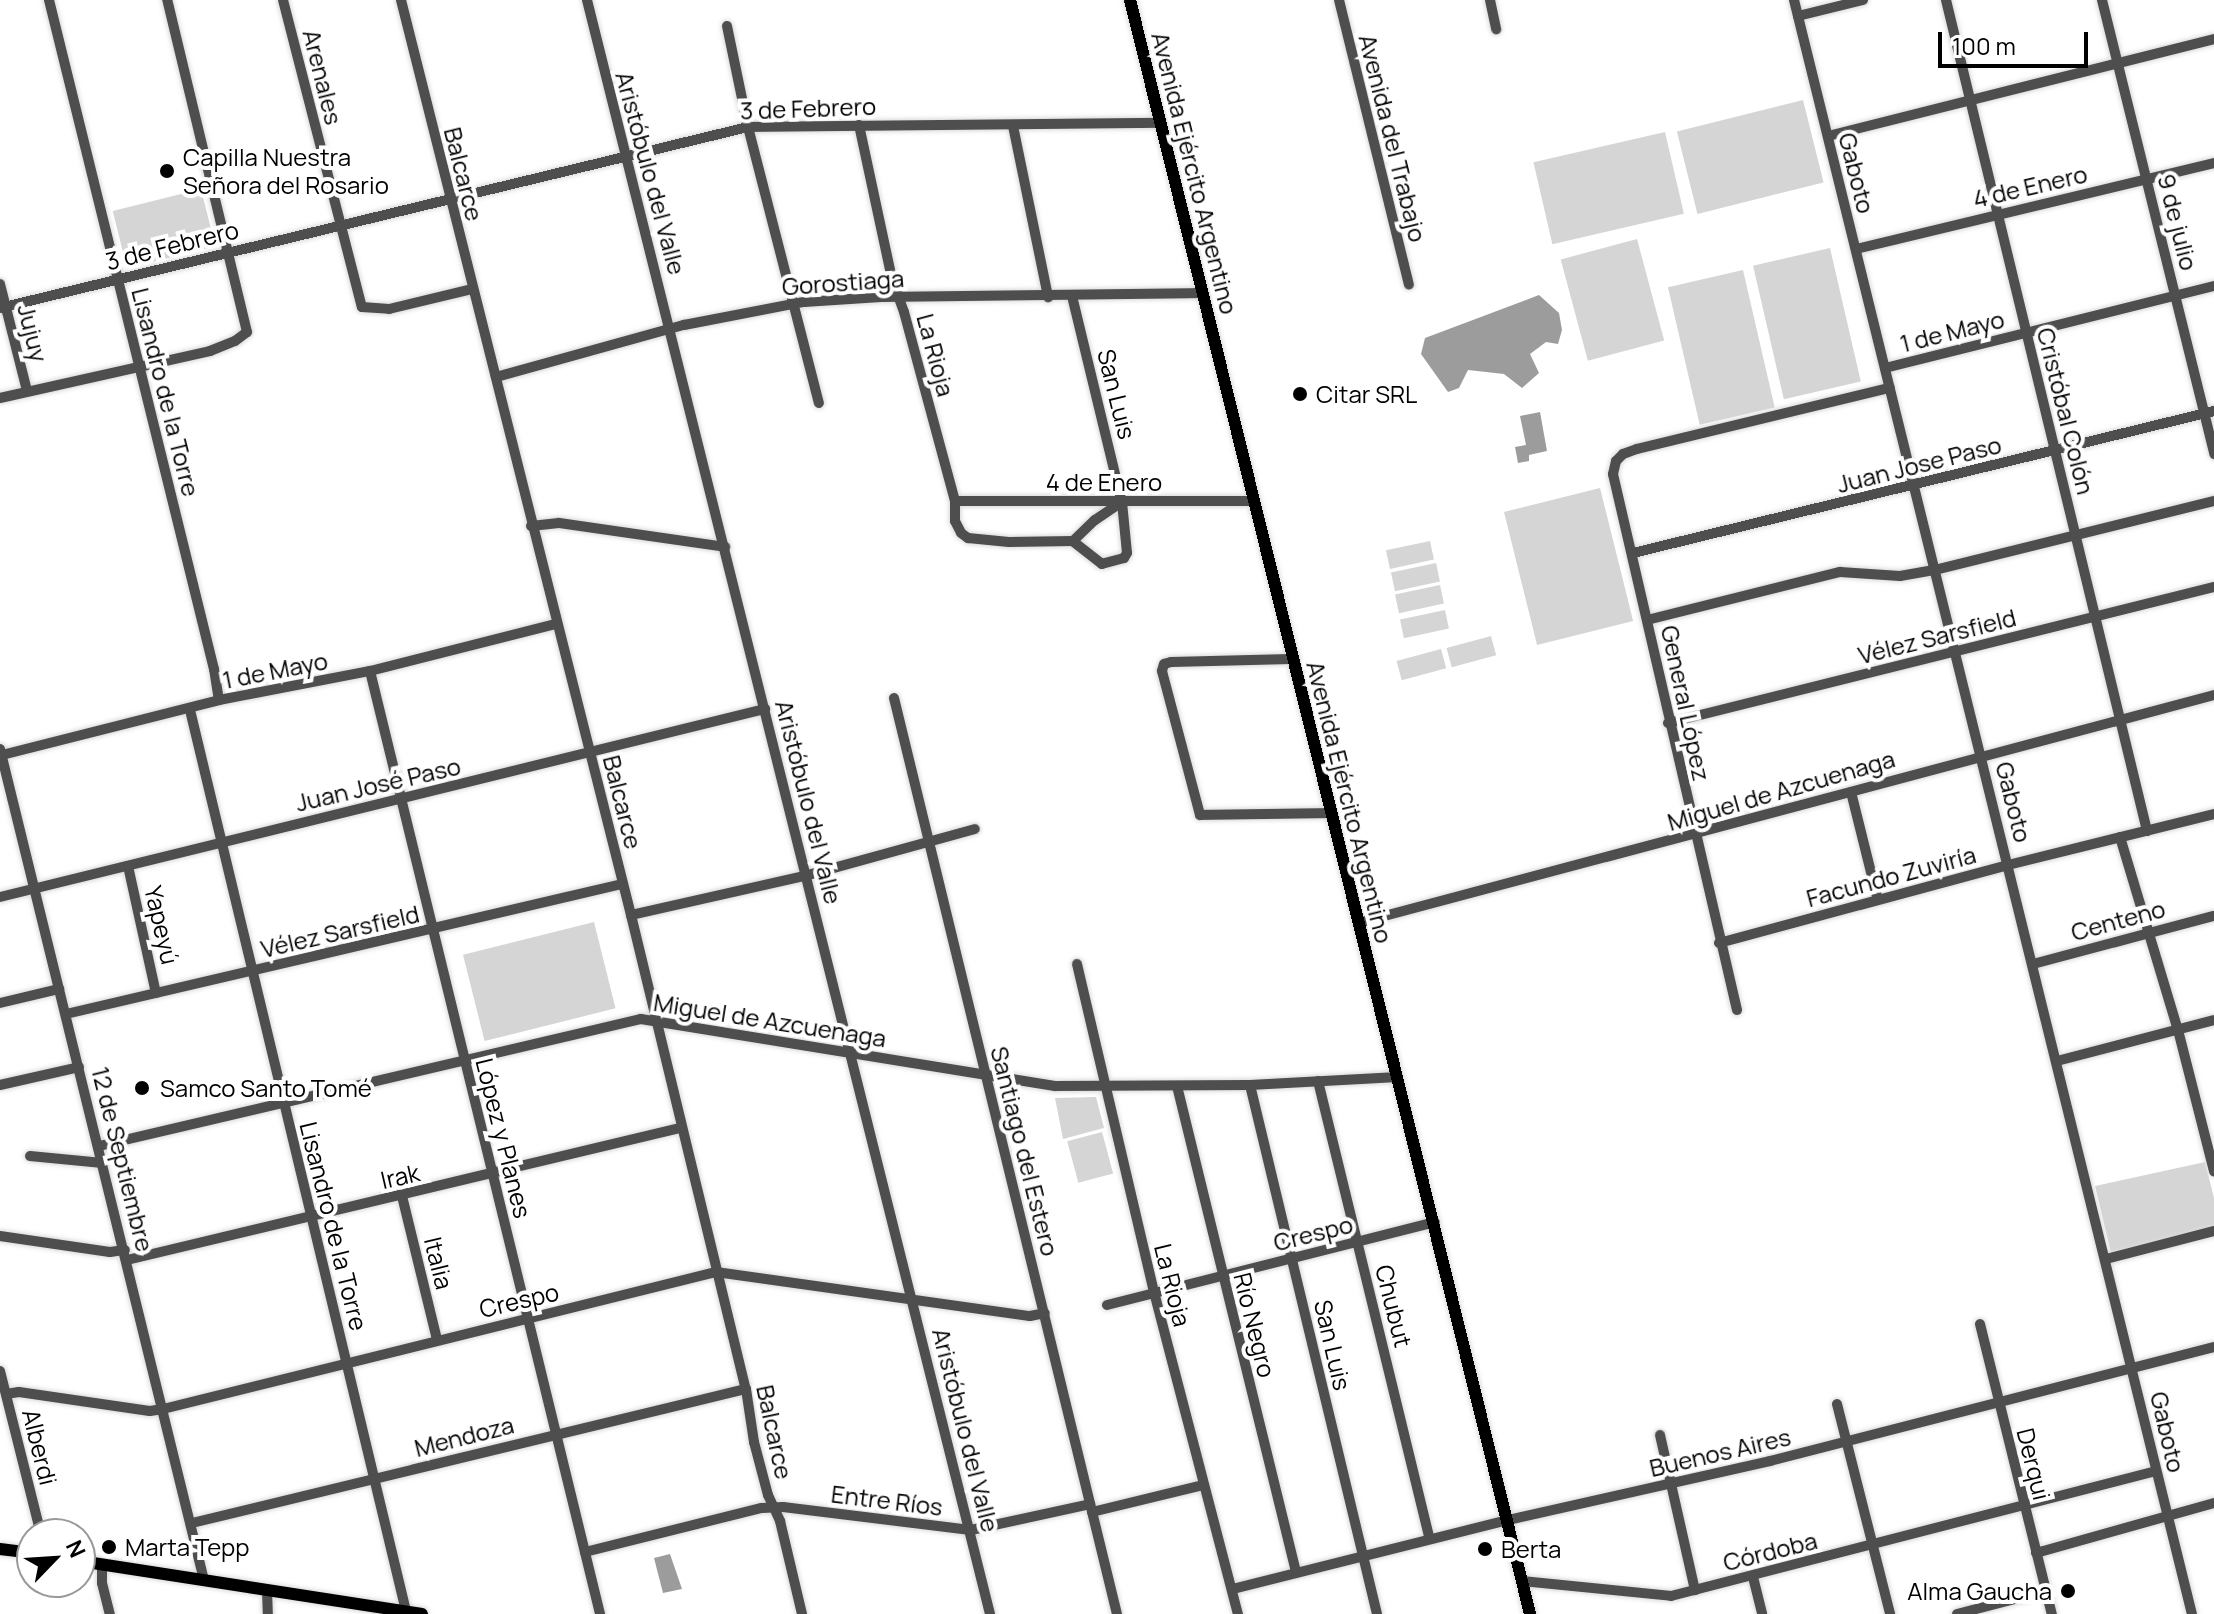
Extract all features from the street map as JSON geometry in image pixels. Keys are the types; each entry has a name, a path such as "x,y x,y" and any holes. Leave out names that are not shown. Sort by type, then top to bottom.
{"main road":[{"name":"Avenida Ejército Argentino","path":"1130,0 1530,1614"},
{"path":"96,1563 422,1614"}],"street":[{"name":"Lisandro de la Torre","path":"49,0 219,700"},
{"path":"0,398 219,348 243,336 248,327 167,0"},
{"name":"Arenales","path":"283,0 360,304 367,309 389,309 472,289"},
{"name":"Balcarce","path":"401,0 631,915 653,1020 746,1389 754,1442 802,1614"},
{"name":"Aristóbulo del Valle","path":"587,0 598,56 627,154 990,1614"},
{"name":"Avenida del Trabajo","path":"1339,0 1409,285"},
{"path":"1490,0 1496,29"},
{"name":"Gaboto","path":"1794,0 2192,1614"},
{"path":"1798,16 1863,0"},
{"name":"Cristóbal Colón","path":"1946,0 2147,831"},
{"name":"9 de julio","path":"2102,0 2175,295 2209,412 2214,454"},
{"path":"727,26 748,127 819,403"},
{"path":"1828,136 2214,39"},
{"name":"3 de Febrero","path":"3,307 748,127 1159,123"},
{"name":"La Rioja","path":"859,125 899,297 955,501 955,521 968,538 1073,541"},
{"path":"1013,126 1048,297"},
{"name":"4 de Enero","path":"1856,249 2214,163"},
{"name":"Jujuy","path":"0,284 3,307 27,391"},
{"name":"1 de Mayo","path":"1885,368 2214,286"},
{"name":"Gorostiaga","path":"496,377 670,329 793,304 899,297 1203,293"},
{"name":"San Luis","path":"1072,296 1122,502 1128,544 1124,558 1102,564 1073,541"},
{"name":"1 de Mayo","path":"1623,454 1890,388"},
{"name":"Juan Jose Paso","path":"1633,553 2209,412"},
{"name":"General López","path":"1623,454 1616,461 1613,474 1633,553 1668,723 1737,1010"},
{"name":"4 de Enero","path":"955,501 1254,501"},
{"path":"1647,620 1840,572 1900,576 1935,570 2214,501"},
{"path":"1073,541 1095,520 1122,502"},
{"path":"531,526 559,523 725,547"},
{"name":"Vélez Sarsfield","path":"1668,723 2214,587"},
{"name":"1 de Mayo","path":"1,752 190,710 219,700 370,671 556,624"},
{"path":"1291,659 1164,664 1162,671 1200,815 1330,813"},
{"name":"López y Planes","path":"370,671 600,1614"},
{"name":"Miguel de Azcuenaga","path":"1358,923 1695,836 1982,755 2214,695"},
{"name":"Santiago del Estero","path":"894,698 1117,1614"},
{"name":"Juan José Paso","path":"0,897 401,797 487,780 589,751 765,709"},
{"name":"Lisandro de la Torre","path":"190,710 406,1611"},
{"name":"12 de Septiembre","path":"1,752 5,788 35,888 204,1580"},
{"path":"1851,792 1878,900"},
{"name":"Facundo Zuviría","path":"1719,943 2008,865 2214,814"},
{"path":"631,915 808,875 975,829"},
{"path":"2120,837 2178,1030 2214,1171"},
{"name":"Yapeyú","path":"128,866 156,993"},
{"name":"Vélez Sarsfield","path":"66,1014 622,884"},
{"name":"Centeno","path":"2033,964 2214,916"},
{"name":"La Rioja","path":"1077,964 1154,1292 1238,1614"},
{"path":"0,1003 59,989"},
{"name":"Miguel de Azcuenaga","path":"99,1146 622,1021 653,1020 1055,1086 1250,1085 1398,1077"},
{"path":"2057,1061 2214,1020"},
{"path":"0,1085 79,1067"},
{"name":"Chubut","path":"1318,1081 1430,1539"},
{"name":"San Luis","path":"1250,1085 1377,1614"},
{"name":"Río Negro","path":"1177,1086 1296,1572"},
{"name":"Irak","path":"126,1255 312,1217 680,1128"},
{"path":"30,1156 103,1163"},
{"name":"Italia","path":"402,1196 437,1340"},
{"name":"Crespo","path":"1107,1305 1435,1222"},
{"path":"2106,1259 2214,1231"},
{"path":"0,1236 126,1255"},
{"name":"Crespo","path":"6,1394 19,1392 150,1411 163,1409 716,1272 1030,1316 1045,1313"},
{"name":"Derqui","path":"1980,1324 2052,1614"},
{"name":"Buenos Aires","path":"1233,1589 1508,1520 1847,1442 2214,1347"},
{"name":"Alberdi","path":"0,1371 37,1518"},
{"name":"Mendoza","path":"192,1523 746,1389"},
{"path":"1837,1404 1890,1614"},
{"path":"1660,1435 1695,1590"},
{"name":"Córdoba","path":"1522,1581 1664,1597 1753,1577 2156,1471"},
{"name":"Entre Ríos","path":"585,1552 774,1507 971,1530 1204,1485"},
{"path":"2036,1553 2214,1503"},
{"path":"102,1564 102,1583 110,1614"},
{"path":"1753,1577 1762,1614"},
{"path":"267,1590 268,1614"},
{"path":"1957,1614 2046,1591"}],"shaded area":[{"path":"1803,100 1824,182 1697,214 1677,131"},
{"path":"1665,132 1684,214 1552,244 1533,162"},
{"path":"201,189 215,246 127,268 113,211"},
{"path":"1637,239 1664,340 1588,361 1561,259"},
{"path":"1830,248 1861,381 1784,399 1753,266"},
{"path":"1743,270 1775,407 1700,425 1668,287"},
{"path":"1539,295 1559,313 1562,330 1558,344 1546,342 1530,354 1539,373 1522,388 1504,374 1468,370 1459,388 1448,392 1421,354 1425,338"},
{"path":"1540,412 1547,451 1529,455 1529,461 1518,463 1515,447 1526,445 1520,416"},
{"path":"1600,488 1633,621 1537,645 1504,512"},
{"path":"1430,541 1434,560 1390,569 1386,550"},
{"path":"1436,563 1440,582 1395,591 1391,573"},
{"path":"1440,585 1444,604 1399,613 1395,595"},
{"path":"1445,610 1449,629 1404,638 1400,620"},
{"path":"1491,636 1496,655 1452,667 1447,648"},
{"path":"1441,649 1446,668 1402,680 1397,661"},
{"path":"594,922 616,1008 485,1041 463,955"},
{"path":"1096,1097 1104,1128 1063,1139 1055,1098"},
{"path":"1102,1132 1113,1174 1078,1183 1067,1141"},
{"path":"2205,1162 2214,1198 2214,1226 2111,1253 2095,1186"},
{"path":"670,1554 682,1589 663,1593 654,1558"}],"place":[{"name":"Capilla Nuestra Señora del Rosario","path":"167,171"},
{"name":"Citar SRL","path":"1300,394"},
{"name":"Samco Santo Tomé","path":"142,1088"},
{"name":"Marta Tepp","path":"109,1547"},
{"name":"Berta","path":"1485,1549"},
{"name":"Alma Gaucha","path":"2068,1591"}]}
